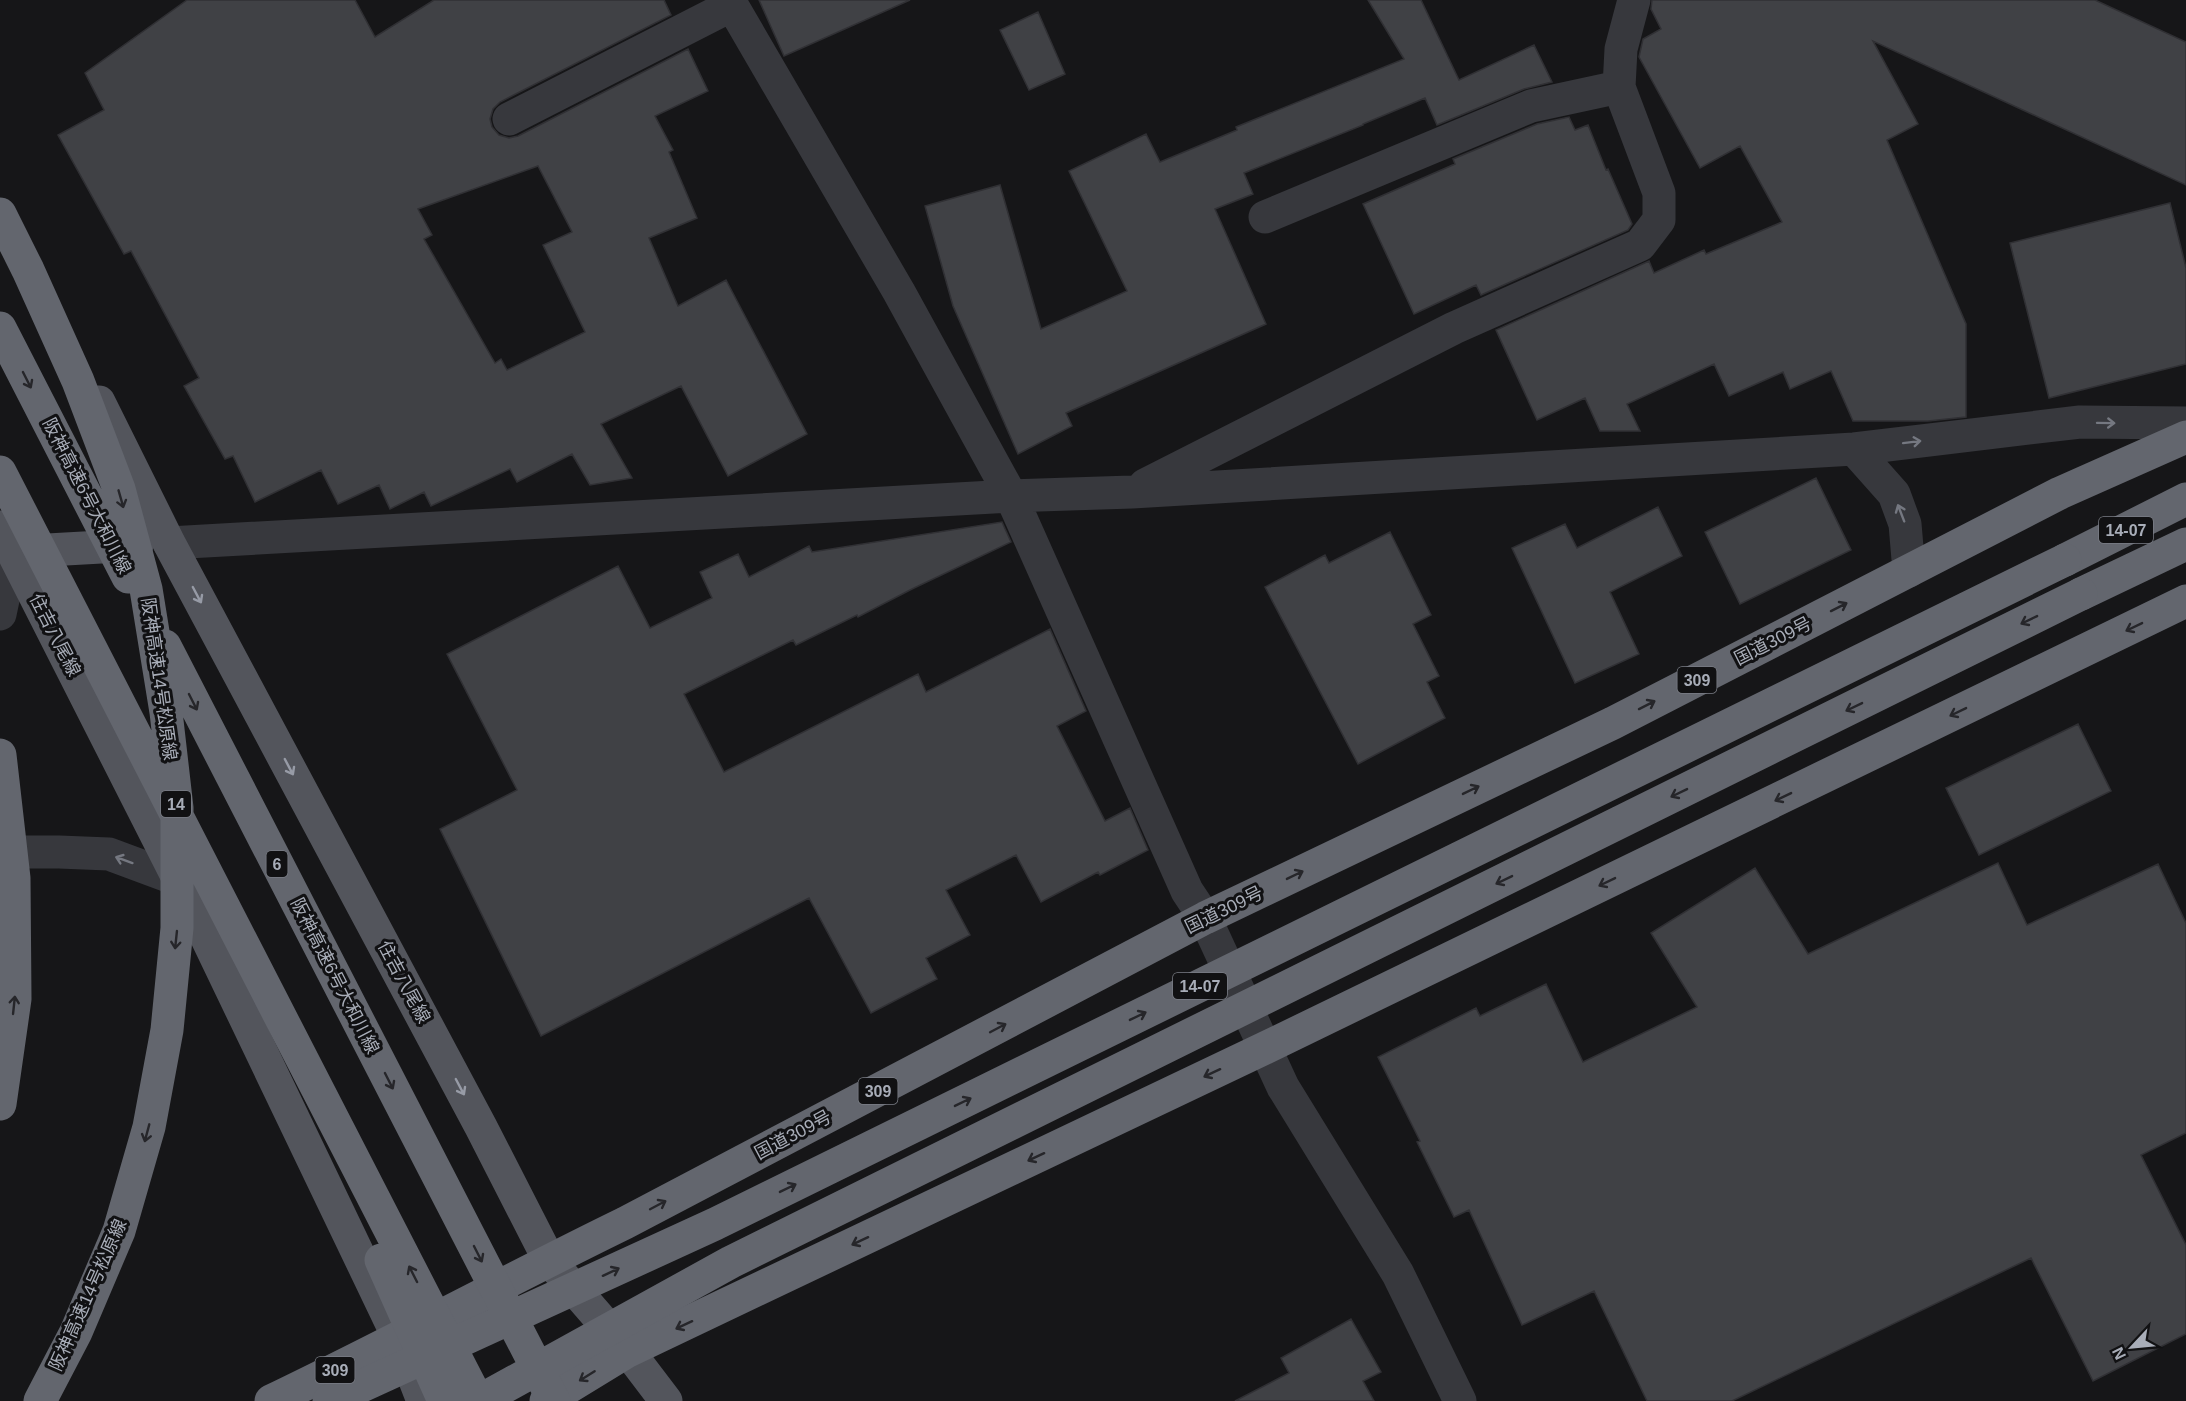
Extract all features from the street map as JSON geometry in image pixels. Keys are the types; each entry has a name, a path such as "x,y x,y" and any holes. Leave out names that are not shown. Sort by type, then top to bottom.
{"highway":[{"name":"阪神高速14号松原線","path":"0,213 78,381 118,489 146,589 166,712 177,808 177,928 167,1030 149,1127 119,1231 75,1332 40,1401"},
{"name":"阪神高速6号大和川線","path":"0,328 554,1401"},
{"name":"国道309号","path":"271,1401 399,1339 635,1217 1205,918 1613,723 2060,493 2186,437"},
{"path":"0,472 8,534 479,1401"},
{"name":"14-07","path":"329,1401 715,1224 2186,499"},
{"path":"8,534 117,729 396,1290 444,1401"},
{"name":"14-07","path":"479,1401 583,1342 742,1257 2186,544"},
{"path":"546,1401 628,1351 1265,1048 2186,601"},
{"path":"0,755 14,878 15,999 0,1104"}],"main road":[{"name":"住吉八尾線","path":"0,202 169,543 482,1127 549,1260 628,1351 666,1401"},
{"name":"住吉八尾線","path":"8,534 179,880 399,1339 423,1401"},
{"path":"8,534 169,543"}],"street":[{"path":"1132,492 1454,328 1640,245 1659,219 1659,193 1619,87 1621,49 1634,0"},
{"path":"509,119 731,3 899,292 1011,496 1187,891 1205,918 1283,1087 1398,1274 1460,1401"},
{"path":"1265,217 1531,106 1619,87"},
{"path":"169,543 1011,496 1132,492 1854,449 2080,422 2186,423"},
{"path":"1854,449 1894,494 1905,524 1909,571"},
{"path":"0,614 8,534"},
{"path":"0,852 109,854 179,880"}],"building":[{"path":"187,0 355,0 375,37 434,0 664,0 671,15 500,102 493,109 490,119 492,127 499,135 509,138 518,136 688,49 708,91 655,116 673,150 669,152 697,218 649,238 678,306 726,280 807,434 728,476 681,386 601,424 632,478 590,485 572,454 517,482 510,469 431,506 424,492 390,509 379,485 338,504 321,470 255,502 233,456 225,459 184,386 199,378 131,251 124,254 58,135 104,110 85,73","holes":["538,166 572,232 543,245 585,332 507,370 501,359 495,363 424,239 432,235 418,209"]},
{"path":"759,0 910,0 784,56"},
{"path":"1368,0 1421,0 1459,80 1534,45 1552,82 1524,89 1437,125 1425,98 1244,173 1253,194 1215,209 1266,324 1066,413 1072,426 1018,454 953,306 925,206 1000,185 1041,329 1127,291 1069,171 1146,134 1160,162 1237,130 1236,127 1404,59"},
{"path":"1652,0 2095,0 2186,42 2186,185 1873,41 1918,124 1887,140 1966,324 1966,417 1928,421 1853,421 1831,371 1790,389 1783,372 1729,396 1714,364 1627,404 1640,431 1600,431 1585,398 1537,420 1496,330 1649,261 1654,273 1704,250 1706,254 1782,222 1740,146 1700,168 1639,57 1643,39 1661,29 1651,9"},
{"path":"1038,12 1065,74 1029,90 1000,30"},
{"path":"1569,117 1575,130 1588,125 1606,170 1608,169 1632,224 1628,230 1481,295 1476,285 1414,314 1363,204 1455,164 1453,159 1537,124"},
{"path":"2170,203 2186,268 2186,364 2049,398 2010,243"},
{"path":"1816,478 1851,550 1740,604 1705,532"},
{"path":"1658,507 1682,556 1610,592 1639,654 1575,683 1512,548 1565,524 1577,548"},
{"path":"1002,522 1011,542 858,617 857,615 796,645 793,640 684,694 724,772 918,674 926,692 1050,629 1086,711 1057,726 1105,821 1130,808 1148,850 1100,875 1098,872 1041,902 1016,855 946,890 970,935 926,958 937,979 871,1013 809,898 541,1036 440,829 517,790 447,654 618,566 650,628 712,598 700,572 738,554 749,577 809,546 812,552"},
{"path":"1390,532 1431,615 1413,624 1439,676 1427,682 1445,718 1358,764 1265,587 1325,555 1329,563"},
{"path":"2078,724 2111,791 1979,855 1946,788"},
{"path":"1998,863 2027,925 2158,864 2186,923 2186,1133 2141,1155 2186,1245 2186,1334 2093,1381 2031,1258 1732,1401 1647,1401 1594,1291 1522,1325 1469,1210 1454,1217 1417,1142 1420,1141 1378,1057 1476,1008 1480,1016 1546,984 1583,1062 1697,1007 1651,933 1755,868 1808,954"},
{"path":"1351,1319 1381,1372 1363,1381 1374,1401 1235,1401 1289,1373 1281,1358"}]}
